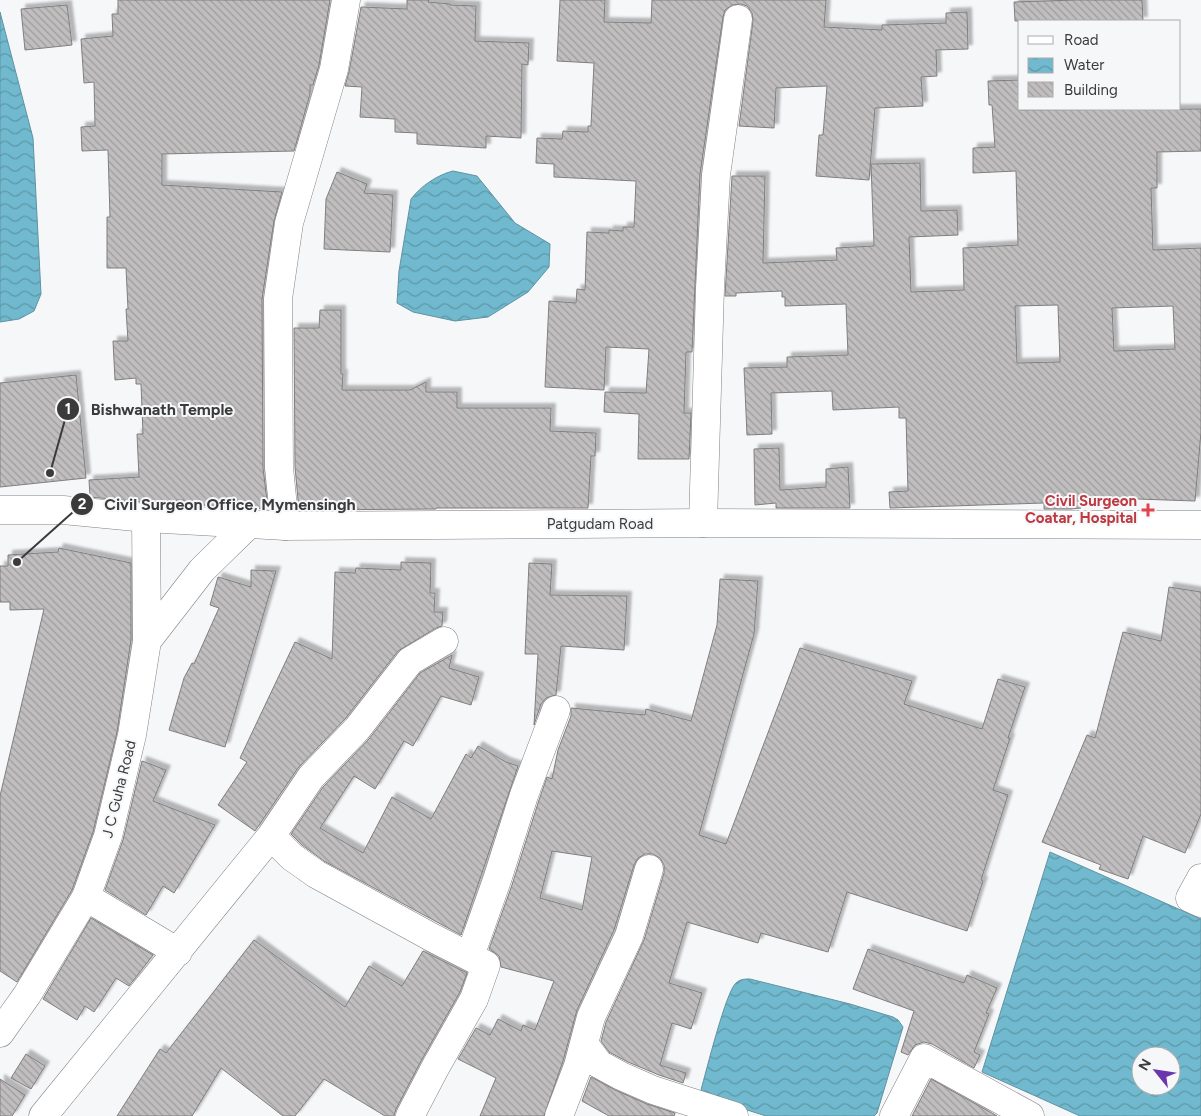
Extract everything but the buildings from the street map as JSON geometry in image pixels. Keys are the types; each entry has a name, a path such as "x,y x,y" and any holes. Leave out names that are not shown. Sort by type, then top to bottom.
{"street":[{"path":"285,526 279,468 278,299 289,223 334,68 346,0"},
{"path":"703,523 710,288 716,175 738,19"},
{"name":"Patgudam Road","path":"0,510 63,510 146,518 285,526 703,523 1201,525"},
{"name":"J C Guha Road","path":"0,1033 27,995 86,897 108,836 132,736 147,641 146,518"},
{"path":"147,641 202,570 250,523"},
{"path":"43,1116 271,836 311,777 357,729 410,662 444,641"},
{"path":"470,956 524,795 556,710"},
{"path":"271,836 292,857 316,874 362,901 486,965 474,999 410,1116"},
{"path":"559,1116 584,1044 591,1017 629,936 649,869"},
{"path":"1201,878 1190,898 1201,903"},
{"path":"86,897 178,952"},
{"path":"584,1044 598,1064 621,1076 653,1090 734,1116"},
{"path":"894,1116 924,1058 1030,1116"}],"water":[{"path":"0,12 33,138 41,294 34,311 19,319 0,322"},
{"path":"453,171 477,176 515,223 550,244 549,267 528,292 488,317 455,321 413,312 397,303 399,271 411,199 430,182 441,175"},
{"path":"1050,852 1201,919 1201,1116 1080,1116 982,1072"},
{"path":"750,979 850,1004 898,1020 903,1027 877,1113 874,1116 766,1116 716,1100 701,1090 722,1016 732,989 739,981"}],"place":[{"name":"Bishwanath Temple","path":"50,473"},
{"name":"Civil Surgeon Coatar, Hospital","path":"1148,510"},
{"name":"Civil Surgeon Office, Mymensingh","path":"17,562"}]}
